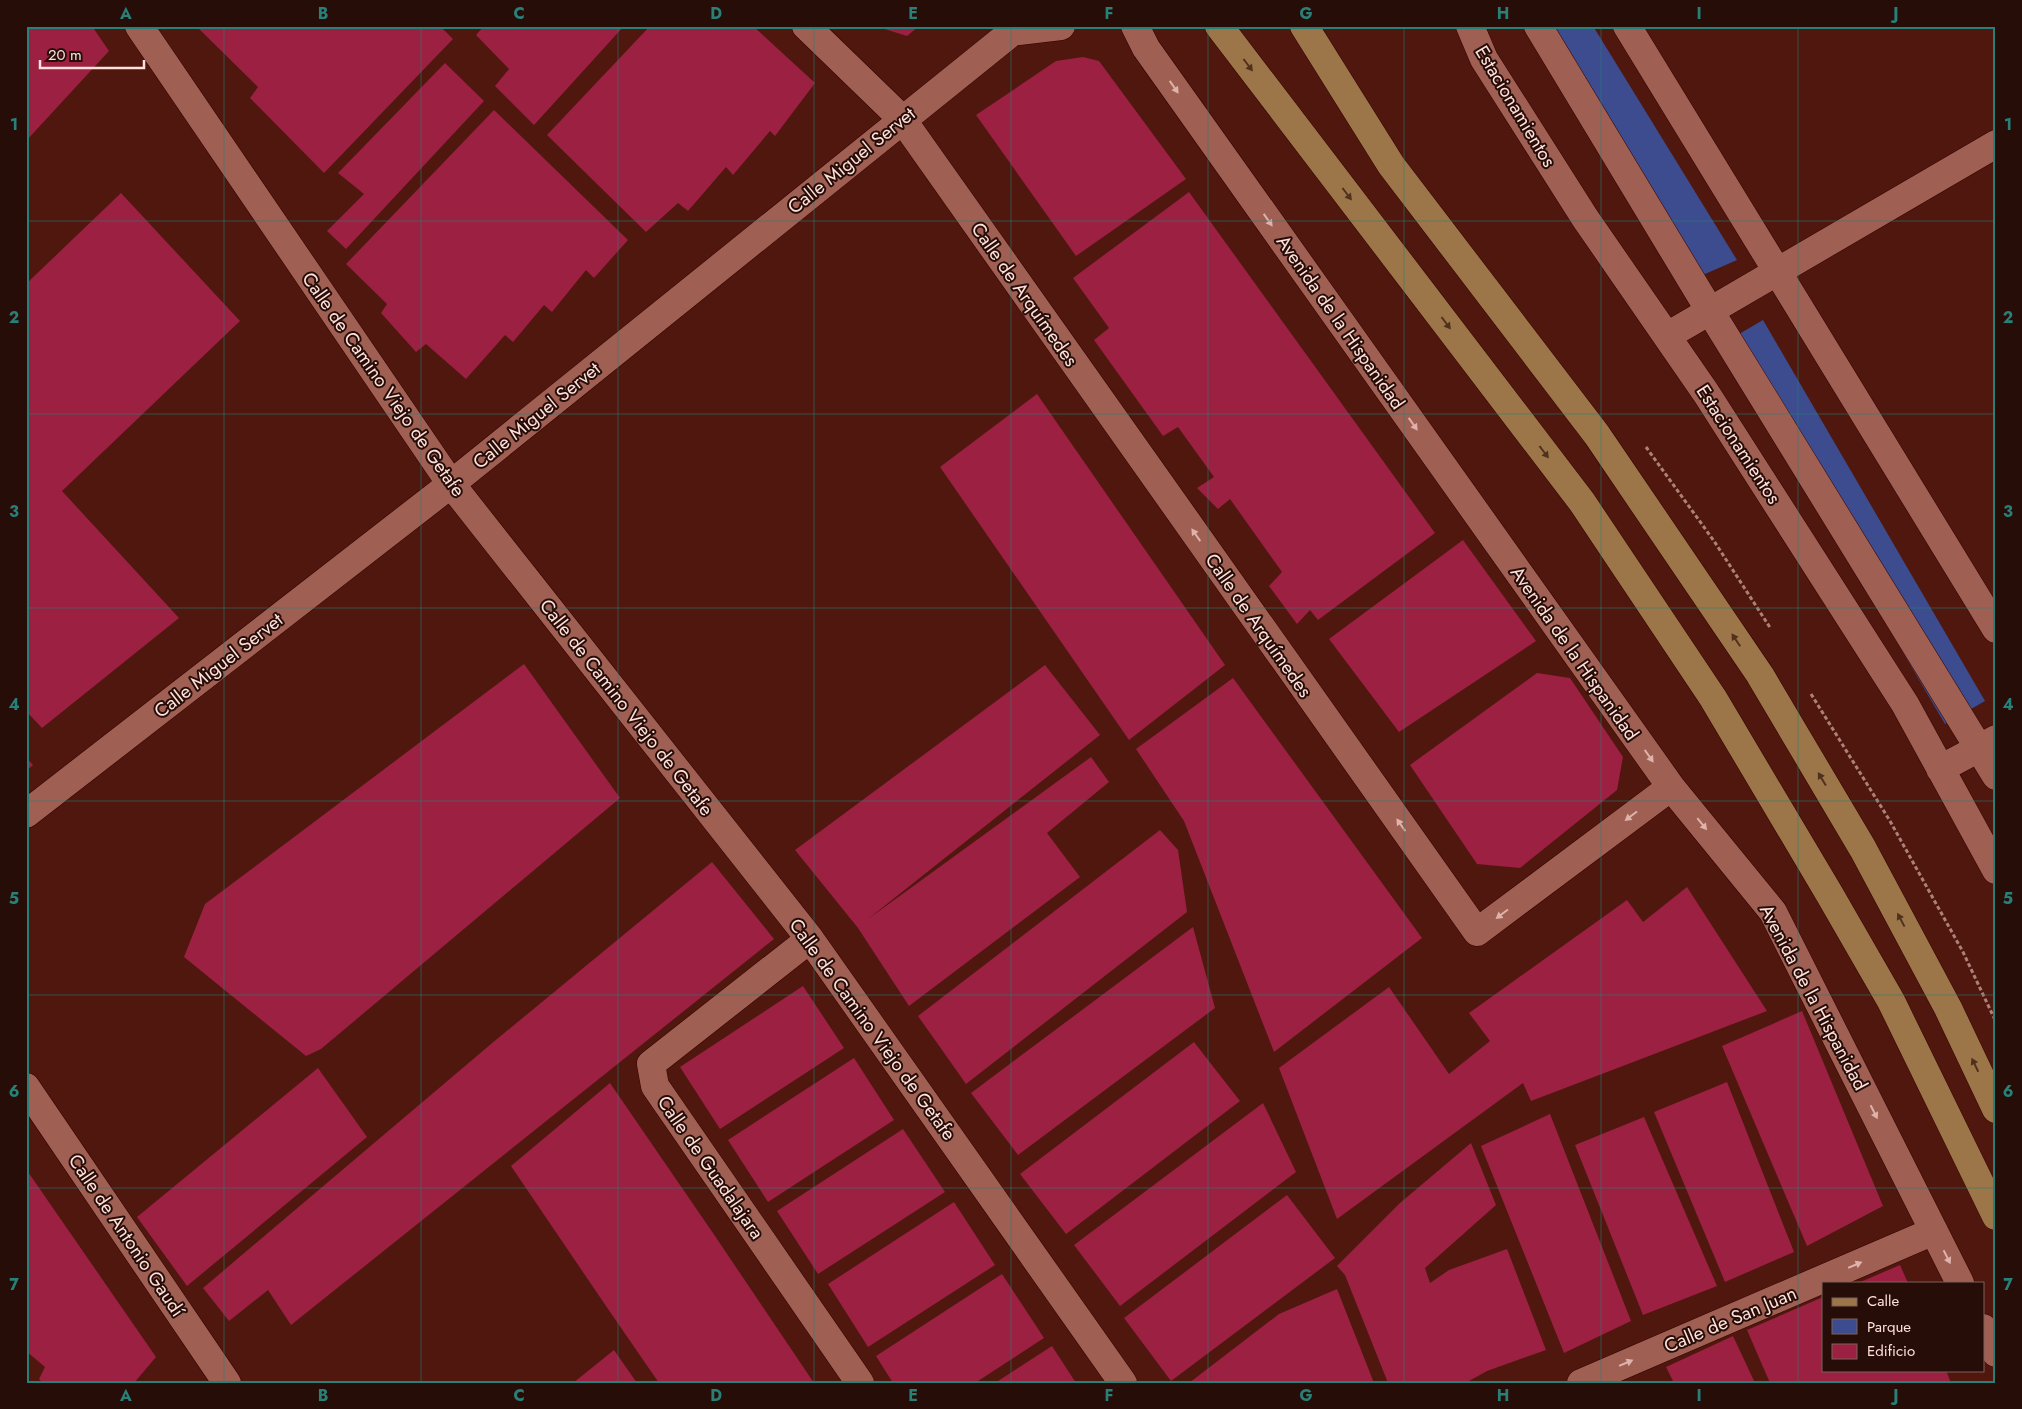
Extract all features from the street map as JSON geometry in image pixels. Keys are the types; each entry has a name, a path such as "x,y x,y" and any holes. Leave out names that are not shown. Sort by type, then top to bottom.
{"main road":[{"path":"1219,26 1582,502 1713,698 1830,895 1890,1001 1996,1216"},
{"path":"1304,26 1391,165 1597,435 1760,675 1864,849 1948,1008 1996,1109"}],"street":[{"name":"Calle de Camino Viejo de Getafe","path":"139,26 451,484 810,939 1123,1383"},
{"path":"806,26 902,119"},
{"path":"1014,29 1060,26"},
{"name":"Estacionamientos","path":"1470,26 1484,59 1585,218 1712,402 1894,688 1996,870"},
{"path":"1538,26 1710,311 1988,743 1996,776"},
{"path":"1627,26 1996,629"},
{"name":"Calle Miguel Servet","path":"26,814 451,484 1014,29"},
{"name":"Avenida de la Hispanidad","path":"1140,37 1671,787 1773,912 1960,1282"},
{"name":"Calle de Arquímedes","path":"902,119 1477,932 1671,787"},
{"path":"1667,336 1996,144"},
{"path":"1940,769 1988,743"},
{"name":"Calle de Guadalajara","path":"810,939 651,1064 655,1086 860,1383"},
{"name":"Calle de Antonio Gaudí","path":"26,1088 227,1383"},
{"name":"Calle de San Juan","path":"1581,1383 1934,1231"},
{"path":"1984,1330 1996,1353"}],"green space":[{"path":"1534,26 1593,26 1737,260 1689,281"},
{"path":"1763,320 1985,701 1945,724 1722,344"}],"building":[{"path":"26,26 92,26 109,51 26,141"},
{"path":"196,26 440,26 453,39 324,173 250,98 258,87"},
{"path":"484,26 624,26 534,125 495,86 509,69 476,35"},
{"path":"650,26 753,26 815,83 775,136 770,131 733,175 726,167 688,211 678,203 646,232 547,135"},
{"path":"875,26 919,26 907,36"},
{"path":"1083,57 1099,61 1186,179 1076,256 976,115 1056,61"},
{"path":"445,63 484,101 346,249 327,231 364,194 338,173"},
{"path":"494,110 628,240 594,278 586,270 552,312 544,305 513,342 505,335 466,379 426,344 416,352 381,313 387,304 346,264"},
{"path":"1189,192 1435,533 1318,620 1310,610 1297,624 1269,586 1282,572 1230,499 1218,509 1197,488 1214,477 1178,427 1163,436 1094,340 1109,328 1073,278"},
{"path":"121,193 240,321 62,491 179,618 42,728 26,711 26,284"},
{"path":"1037,394 1225,665 1129,740 940,467"},
{"path":"1463,540 1536,641 1399,732 1329,639"},
{"path":"524,664 620,798 321,1049 306,1056 184,957 205,904"},
{"path":"1045,665 1100,735 868,919 1091,757 1109,782 1047,833 1080,877 909,1006 858,928 795,850"},
{"path":"1537,673 1570,678 1623,757 1617,790 1520,868 1477,864 1410,765"},
{"path":"1233,678 1422,938 1274,1052 1184,821 1136,749"},
{"path":"26,757 33,765 26,771"},
{"path":"1160,830 1178,850 1187,912 966,1084 918,1016"},
{"path":"712,862 774,939 291,1325 268,1290 229,1321 203,1288 491,1044"},
{"path":"1687,887 1767,1011 1531,1101 1523,1083 1337,1219 1279,1068 1389,987 1449,1074 1490,1041 1469,1013 1627,900 1643,922"},
{"path":"1193,927 1215,1008 1018,1155 971,1093"},
{"path":"803,986 844,1048 720,1129 680,1067"},
{"path":"1802,1011 1883,1206 1807,1246 1722,1046"},
{"path":"1194,1042 1240,1101 1066,1234 1020,1174"},
{"path":"854,1058 894,1120 768,1202 728,1140"},
{"path":"318,1068 367,1137 187,1286 137,1217"},
{"path":"1727,1082 1794,1252 1725,1282 1654,1112"},
{"path":"610,1083 814,1383 659,1383 608,1309 511,1166"},
{"path":"1263,1103 1296,1172 1120,1306 1074,1245"},
{"path":"1550,1114 1631,1321 1564,1353 1481,1146"},
{"path":"1644,1117 1717,1286 1643,1315 1575,1145"},
{"path":"903,1129 945,1192 818,1274 777,1211"},
{"path":"1471,1143 1496,1205 1425,1268 1430,1283 1449,1270 1507,1249 1546,1350 1487,1371 1469,1381 1469,1383 1388,1383 1345,1275 1337,1266 1400,1203"},
{"path":"26,1169 156,1357 134,1383 43,1383 39,1379 45,1367 26,1351"},
{"path":"1287,1195 1335,1258 1171,1381 1124,1318"},
{"path":"954,1202 995,1265 868,1347 828,1284"},
{"path":"1900,1265 1908,1282 1860,1282"},
{"path":"1002,1274 1044,1338 975,1383 893,1383 876,1356"},
{"path":"1337,1289 1374,1383 1189,1383 1279,1314"},
{"path":"1822,1297 1822,1372 1947,1372 1951,1383 1770,1383 1747,1330"},
{"path":"1733,1336 1755,1383 1674,1383 1666,1367"},
{"path":"1052,1346 1076,1383 995,1383"},
{"path":"614,1350 637,1383 573,1383"}]}
